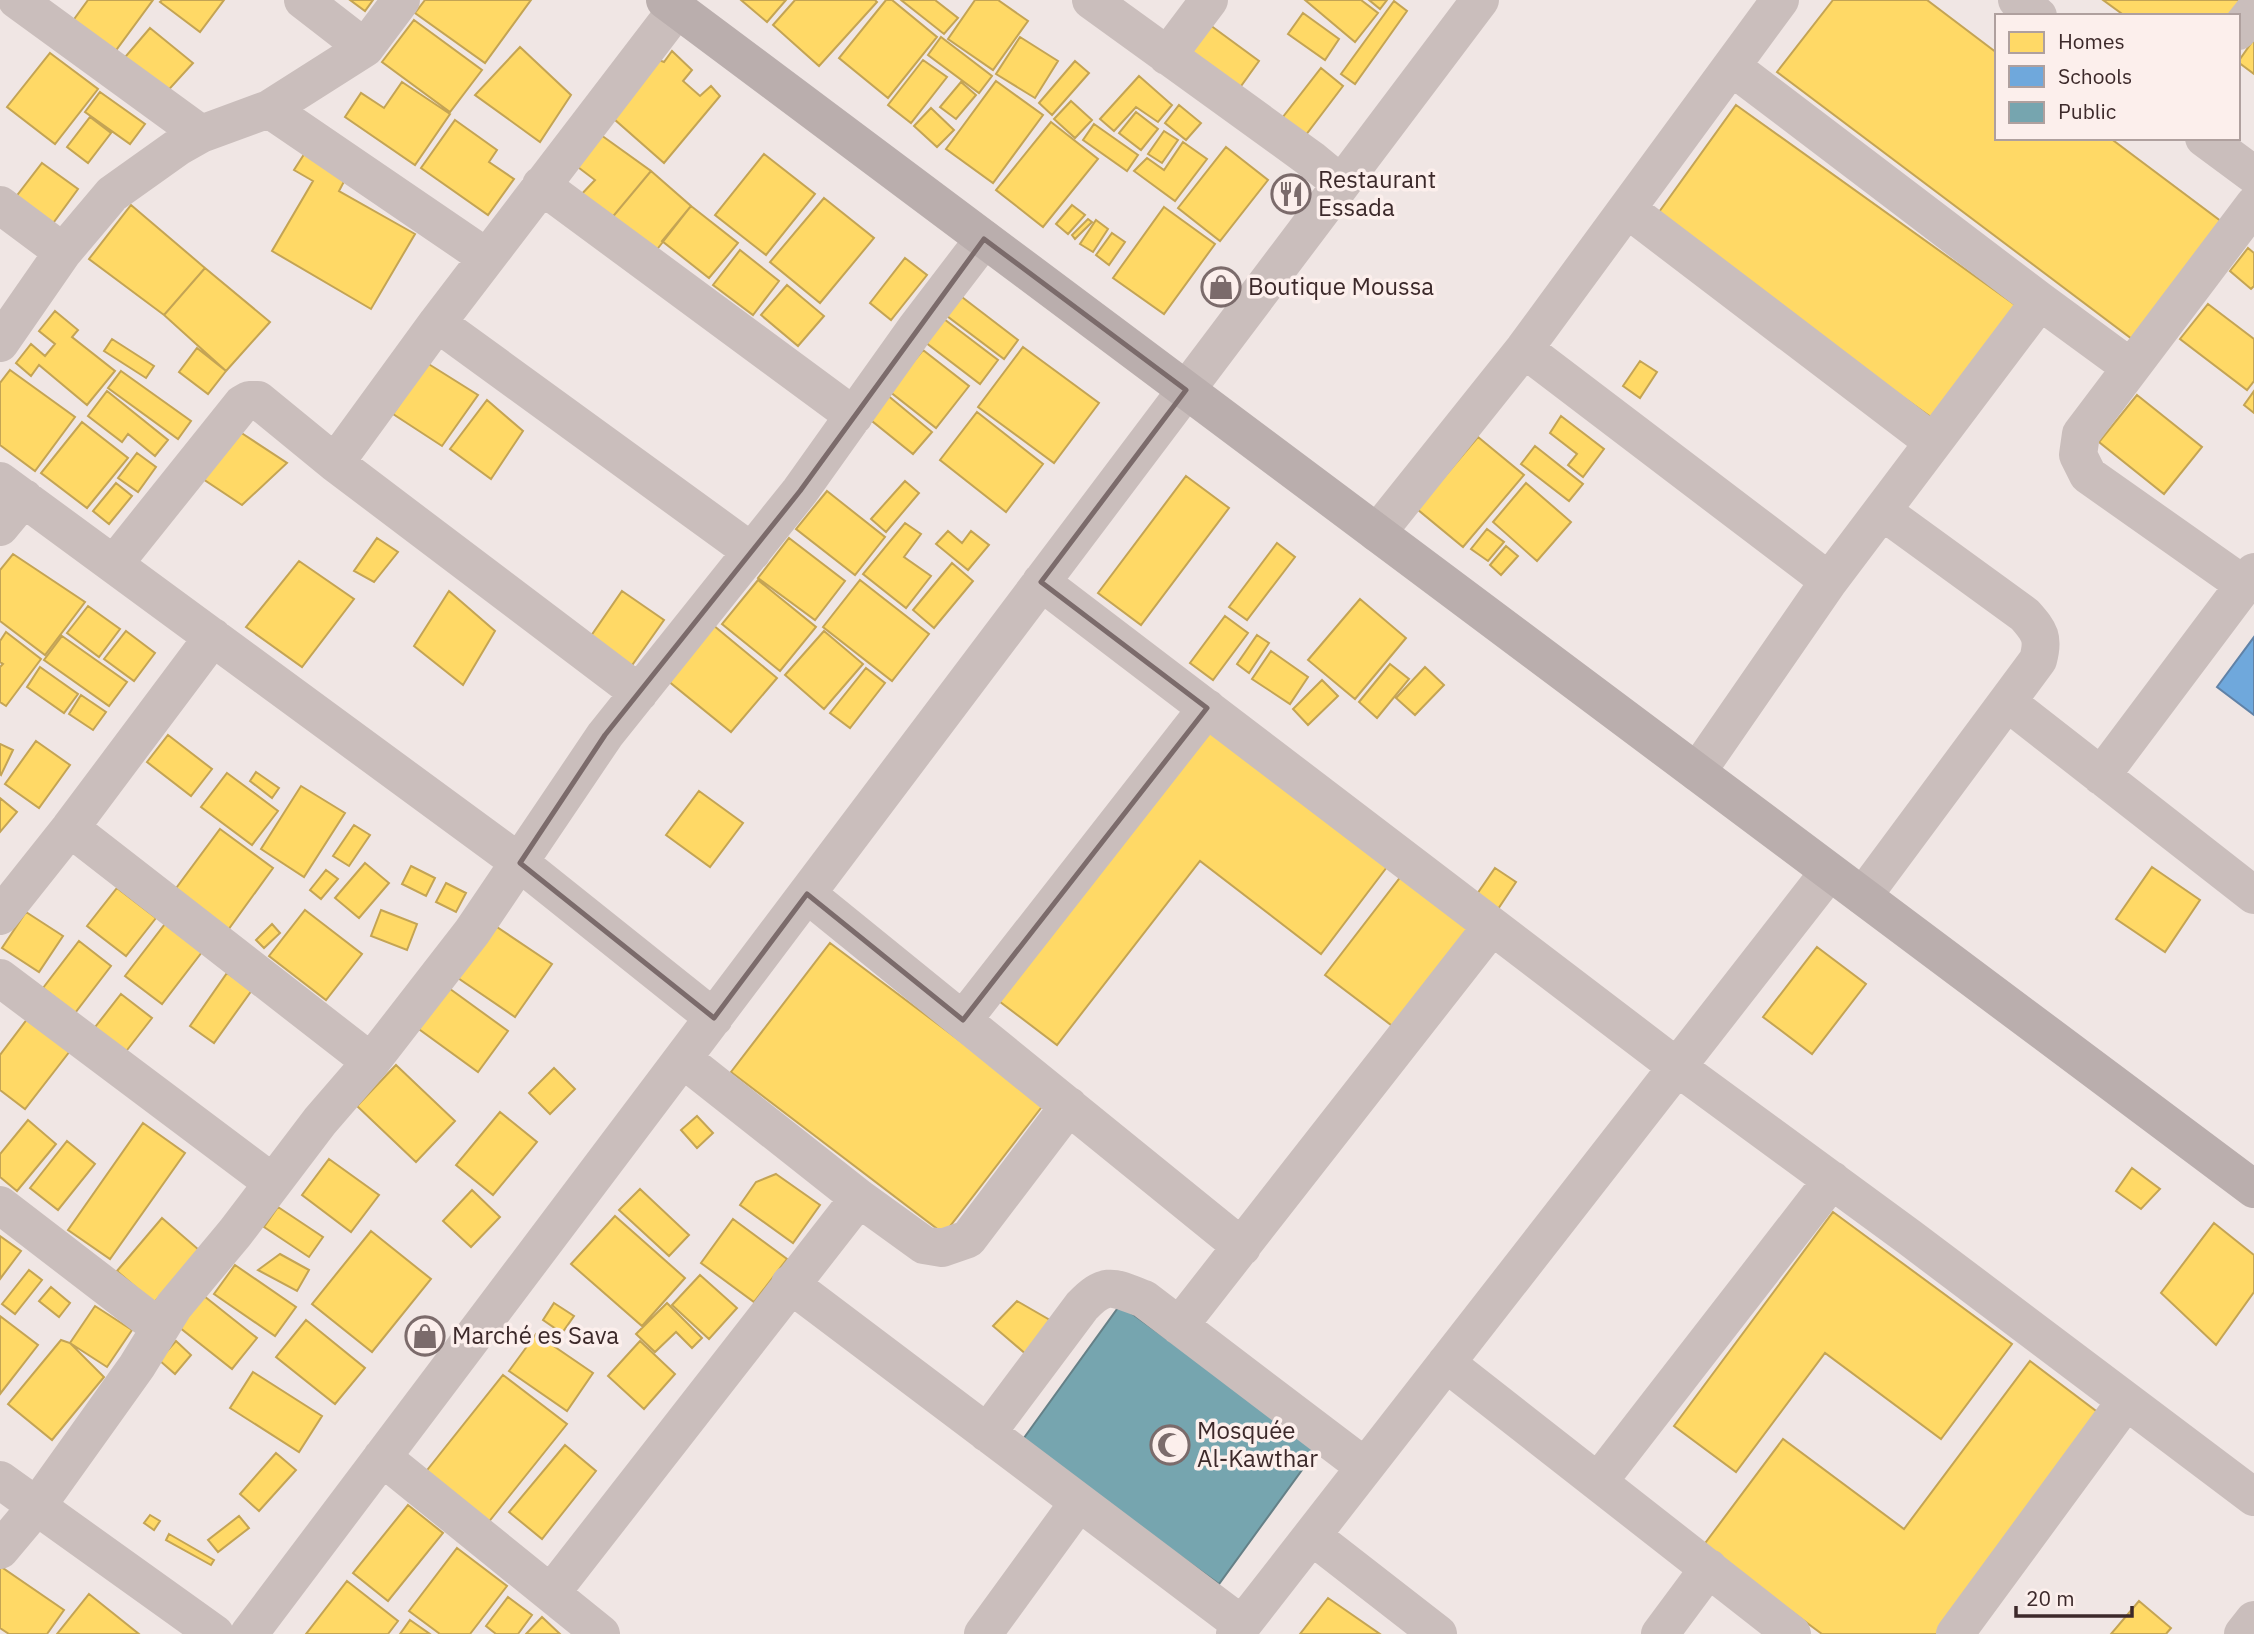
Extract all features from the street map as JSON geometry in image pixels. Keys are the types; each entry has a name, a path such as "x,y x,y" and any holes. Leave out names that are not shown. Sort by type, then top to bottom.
{"street":[{"path":"17,0 201,134"},
{"path":"303,0 365,48"},
{"path":"0,343 63,252 112,194 201,134 269,109 365,48 401,0"},
{"path":"1091,0 1312,160 1341,184"},
{"path":"1167,56 1209,0"},
{"path":"250,1634 1480,0"},
{"path":"1377,533 1524,349 1780,0"},
{"path":"2017,0 2035,14"},
{"path":"335,463 541,186 671,4 2254,1189"},
{"path":"2240,29 2254,11"},
{"path":"1732,66 2130,367"},
{"path":"269,109 486,257"},
{"path":"2207,140 2254,175"},
{"path":"541,186 853,416"},
{"path":"0,205 63,252"},
{"path":"2101,776 2249,578 2088,475 2078,455 2081,434 2254,205"},
{"path":"1627,209 1933,442"},
{"path":"0,1550 37,1506 137,1366 174,1306 235,1233 320,1121 371,1062 472,932 605,736 800,491 916,328 984,239"},
{"path":"1697,772 1829,581 2040,301"},
{"path":"437,323 752,552"},
{"path":"1524,349 1829,581"},
{"path":"114,564 242,404 249,400 258,400 335,463 639,693"},
{"path":"0,527 12,490 520,863 714,1018"},
{"path":"1863,896 2038,660 2042,644 2038,629 2025,615 1882,511"},
{"path":"1041,582 1677,1067 2254,1497"},
{"path":"0,916 70,828 213,637"},
{"path":"2007,702 2254,895"},
{"path":"963,1020 1207,708"},
{"path":"70,828 371,1062"},
{"path":"790,1284 1079,1502 1239,1630 1829,872"},
{"path":"807,894 1242,1247"},
{"path":"1180,1326 1492,926"},
{"path":"0,978 274,1183"},
{"path":"683,1059 859,1198 924,1245 942,1248 968,1239 1069,1106"},
{"path":"1598,1482 1832,1180"},
{"path":"551,1593 859,1198"},
{"path":"0,1206 160,1328"},
{"path":"987,1433 1082,1307 1096,1291 1113,1287 1144,1299 1365,1467"},
{"path":"1446,1363 1792,1634"},
{"path":"1955,1634 2126,1401"},
{"path":"382,1457 601,1634"},
{"path":"0,1480 215,1634"},
{"path":"983,1634 1079,1502"},
{"path":"1312,1536 1438,1634"},
{"path":"1660,1634 1709,1568"},
{"path":"2243,1634 2254,1620"}],"highlighted area":[{"path":"984,239 1186,390 1041,582 1207,708 963,1020 807,894 714,1018 520,863 605,735 800,491"}],"building: Homes":[{"path":"88,0 153,0 114,53 72,22"},
{"path":"224,0 200,32 160,2"},
{"path":"350,0 373,0 365,11"},
{"path":"425,0 531,0 485,63 415,13"},
{"path":"741,0 786,0 767,22"},
{"path":"795,0 877,2 819,66 773,25"},
{"path":"886,0 892,0 937,37 888,98 839,58"},
{"path":"901,0 935,0 958,18 944,34"},
{"path":"975,0 998,0 1028,21 993,70 948,39"},
{"path":"1305,0 1361,0 1378,13 1355,42"},
{"path":"1369,0 1387,0 1380,9"},
{"path":"1833,0 1927,0 1995,51 1995,140 2113,140 2222,222 2132,339 1777,72"},
{"path":"2103,0 2248,0 2238,14 2122,14"},
{"path":"1394,1 1407,11 1355,84 1341,74"},
{"path":"1303,13 1339,39 1325,60 1288,34"},
{"path":"414,20 482,70 450,112 382,62"},
{"path":"1210,25 1259,61 1236,93 1186,56"},
{"path":"150,28 193,63 163,96 120,63"},
{"path":"941,37 992,76 979,93 928,55"},
{"path":"1020,37 1058,61 1035,98 996,74"},
{"path":"2254,39 2254,74 2240,64 2240,59"},
{"path":"520,47 571,95 540,142 475,95"},
{"path":"672,51 692,70 683,81 700,96 711,86 720,96 664,163 614,119 656,59 664,62"},
{"path":"50,53 98,89 55,144 7,107"},
{"path":"923,60 947,77 911,123 888,105"},
{"path":"1075,61 1089,73 1052,115 1039,103"},
{"path":"1321,68 1343,86 1302,140 1279,122"},
{"path":"1139,76 1172,105 1158,122 1136,107 1114,131 1100,119"},
{"path":"996,81 1043,115 993,183 946,149"},
{"path":"402,82 450,114 415,165 345,117 361,93 384,108"},
{"path":"961,82 976,95 956,119 940,107"},
{"path":"100,92 145,124 130,144 85,112"},
{"path":"1071,101 1092,120 1075,138 1054,119"},
{"path":"1179,105 1201,123 1186,140 1165,123"},
{"path":"1736,105 2018,307 1935,420 1654,219"},
{"path":"931,108 954,130 937,147 914,126"},
{"path":"1136,112 1158,129 1141,150 1119,133"},
{"path":"90,117 111,133 88,163 67,147"},
{"path":"455,120 497,150 489,162 514,179 488,215 421,168"},
{"path":"1051,122 1098,159 1043,227 996,190"},
{"path":"1094,124 1138,155 1127,171 1083,140"},
{"path":"594,130 651,171 610,220 576,200 595,180 570,161"},
{"path":"1164,131 1178,140 1162,163 1148,154"},
{"path":"1183,142 1207,159 1175,201 1134,171 1147,158 1164,170"},
{"path":"1226,147 1268,180 1220,241 1178,208"},
{"path":"308,148 349,172 339,191 415,234 371,309 272,251 313,181 294,170"},
{"path":"764,154 815,194 766,255 715,215"},
{"path":"42,163 78,189 51,226 15,198"},
{"path":"651,171 691,206 655,252 610,220"},
{"path":"824,198 874,238 820,303 770,262"},
{"path":"131,205 205,268 164,315 89,259"},
{"path":"1072,205 1085,215 1068,234 1056,224"},
{"path":"691,206 738,243 709,278 662,241"},
{"path":"1164,207 1215,244 1164,314 1113,278"},
{"path":"1088,219 1092,222 1075,239 1072,235"},
{"path":"1096,220 1108,229 1093,252 1080,244"},
{"path":"1112,233 1125,242 1109,265 1096,255"},
{"path":"2248,248 2254,253 2254,286 2251,289 2230,271"},
{"path":"740,250 779,281 753,315 713,285"},
{"path":"905,258 927,275 891,320 870,303"},
{"path":"205,268 270,322 226,371 164,315"},
{"path":"787,285 824,316 798,346 761,315"},
{"path":"958,294 1018,340 1004,359 943,313"},
{"path":"2208,304 2254,339 2254,381 2247,390 2180,339"},
{"path":"55,311 78,330 72,337 115,371 87,405 39,365 31,376 16,363 31,344 45,356 55,344 39,331"},
{"path":"944,319 998,360 980,384 925,342"},
{"path":"112,339 154,366 146,378 104,351"},
{"path":"1023,347 1099,403 1054,463 978,407"},
{"path":"197,348 226,371 208,394 179,372"},
{"path":"923,350 969,386 936,428 889,391"},
{"path":"1640,361 1657,372 1640,398 1623,386"},
{"path":"427,363 478,395 442,446 393,414"},
{"path":"10,370 75,417 35,471 0,445 0,383"},
{"path":"121,371 191,421 178,439 108,388"},
{"path":"107,391 168,440 155,456 128,434 122,442 88,416"},
{"path":"2254,391 2254,413 2244,405"},
{"path":"886,394 932,432 913,454 867,417"},
{"path":"2137,395 2202,447 2164,494 2099,442"},
{"path":"487,400 523,431 491,479 450,449"},
{"path":"977,412 1043,464 1006,512 940,460"},
{"path":"1561,416 1604,449 1583,477 1568,465 1577,454 1550,433"},
{"path":"82,422 128,458 87,508 41,473"},
{"path":"240,432 287,463 242,505 200,477"},
{"path":"1478,437 1524,475 1463,547 1417,509"},
{"path":"1535,446 1583,484 1569,501 1521,464"},
{"path":"137,453 156,467 138,492 118,478"},
{"path":"1186,476 1229,508 1141,625 1098,593"},
{"path":"905,481 919,493 886,532 871,519"},
{"path":"116,483 132,496 109,524 93,511"},
{"path":"1526,483 1571,522 1537,561 1493,522"},
{"path":"827,491 885,537 855,575 796,529"},
{"path":"905,523 921,534 904,557 931,576 906,608 863,574"},
{"path":"1487,529 1504,542 1488,561 1471,549"},
{"path":"948,531 962,543 971,531 989,545 968,570 936,544"},
{"path":"377,538 398,552 374,582 354,571"},
{"path":"789,538 845,581 815,620 758,578"},
{"path":"1277,543 1295,557 1247,620 1229,607"},
{"path":"1506,546 1518,556 1501,575 1490,565"},
{"path":"13,554 85,602 45,655 0,621 0,570"},
{"path":"299,561 354,599 302,667 246,627"},
{"path":"952,563 973,581 934,628 913,610"},
{"path":"758,580 816,627 780,671 722,624"},
{"path":"860,580 929,634 892,681 823,627"},
{"path":"449,591 495,631 463,685 414,646"},
{"path":"622,591 664,620 623,678 582,649"},
{"path":"1360,599 1406,638 1355,699 1308,660"},
{"path":"88,606 120,629 99,657 67,633"},
{"path":"1225,616 1248,633 1213,680 1190,663"},
{"path":"713,625 777,678 731,732 667,680"},
{"path":"126,631 155,653 134,681 104,659"},
{"path":"824,631 863,664 824,709 785,675"},
{"path":"6,632 41,659 6,706 0,702 0,667 3,664 0,662 0,641"},
{"path":"1257,635 1269,643 1249,673 1237,664"},
{"path":"62,636 127,682 109,706 44,660"},
{"path":"1271,651 1308,677 1290,704 1252,679"},
{"path":"1390,664 1409,679 1377,718 1359,702"},
{"path":"40,667 78,694 64,713 27,687"},
{"path":"1425,667 1444,685 1415,715 1396,698"},
{"path":"866,668 885,683 850,728 830,713"},
{"path":"1322,680 1338,696 1308,725 1293,709"},
{"path":"81,695 106,712 93,730 69,714"},
{"path":"1207,723 1390,863 1321,954 1200,861 1057,1045 995,998"},
{"path":"168,735 212,769 191,796 147,762"},
{"path":"36,741 70,765 39,808 5,784"},
{"path":"0,744 13,750 1,775 0,774"},
{"path":"256,772 279,788 272,798 250,781"},
{"path":"227,773 278,811 252,845 201,807"},
{"path":"301,786 345,813 304,877 261,849"},
{"path":"699,791 743,823 710,867 666,835"},
{"path":"0,798 17,812 0,832"},
{"path":"354,825 370,835 349,866 333,856"},
{"path":"220,829 273,868 228,930 174,891"},
{"path":"365,863 389,883 359,918 335,898"},
{"path":"411,866 435,878 426,896 402,884"},
{"path":"2152,867 2200,900 2165,952 2116,919"},
{"path":"1495,868 1516,882 1496,912 1475,897"},
{"path":"326,870 338,879 321,899 310,890"},
{"path":"1402,875 1472,929 1395,1028 1325,975"},
{"path":"446,883 466,893 456,912 436,902"},
{"path":"117,888 156,918 126,956 87,926"},
{"path":"305,910 362,954 326,1000 269,956"},
{"path":"381,910 417,924 407,950 371,936"},
{"path":"26,912 63,936 39,972 2,948"},
{"path":"491,923 552,964 515,1017 455,976"},
{"path":"165,924 202,952 162,1004 125,976"},
{"path":"272,924 280,933 264,948 256,940"},
{"path":"79,941 111,966 75,1013 43,988"},
{"path":"830,943 1044,1104 944,1234 731,1072"},
{"path":"1817,947 1866,984 1812,1054 1763,1017"},
{"path":"227,973 252,990 214,1043 190,1026"},
{"path":"446,986 508,1031 478,1072 416,1027"},
{"path":"121,994 152,1018 124,1054 92,1031"},
{"path":"28,1018 70,1051 25,1109 0,1090 0,1055"},
{"path":"396,1065 455,1121 416,1162 357,1106"},
{"path":"554,1068 575,1089 550,1114 529,1093"},
{"path":"500,1112 537,1142 493,1195 456,1165"},
{"path":"697,1116 713,1133 697,1148 681,1130"},
{"path":"28,1120 56,1144 17,1191 0,1177 0,1154"},
{"path":"143,1123 185,1153 110,1259 68,1230"},
{"path":"67,1141 95,1164 58,1210 30,1188"},
{"path":"329,1159 379,1195 351,1232 302,1195"},
{"path":"2132,1168 2160,1189 2141,1209 2116,1191"},
{"path":"776,1174 820,1205 793,1243 740,1205 756,1182"},
{"path":"640,1189 689,1235 669,1256 619,1210"},
{"path":"472,1190 500,1217 471,1247 443,1221"},
{"path":"278,1207 323,1237 309,1257 264,1227"},
{"path":"1833,1212 2012,1344 1941,1439 1825,1353 1736,1472 1674,1426"},
{"path":"615,1216 685,1278 642,1326 571,1264"},
{"path":"162,1218 199,1250 154,1303 117,1271"},
{"path":"733,1219 787,1259 754,1302 701,1263"},
{"path":"2214,1223 2254,1255 2254,1292 2216,1345 2161,1293"},
{"path":"371,1231 431,1279 372,1352 312,1304"},
{"path":"0,1236 21,1251 0,1279"},
{"path":"280,1254 309,1270 297,1291 258,1270"},
{"path":"235,1265 296,1307 275,1336 214,1294"},
{"path":"29,1270 42,1280 15,1314 2,1304"},
{"path":"700,1275 737,1308 709,1339 672,1305"},
{"path":"51,1287 70,1303 59,1317 39,1301"},
{"path":"204,1296 257,1338 232,1369 179,1327"},
{"path":"1017,1301 1055,1323 1027,1355 993,1326"},
{"path":"554,1303 574,1316 562,1333 543,1320"},
{"path":"667,1303 702,1338 692,1348 676,1332 655,1352 636,1334"},
{"path":"95,1306 132,1330 107,1367 70,1343"},
{"path":"0,1316 38,1345 0,1394"},
{"path":"306,1320 365,1368 335,1404 276,1357"},
{"path":"536,1334 593,1373 567,1411 509,1371"},
{"path":"61,1340 70,1343 104,1377 52,1440 8,1404"},
{"path":"176,1341 191,1355 175,1374 159,1360"},
{"path":"640,1341 675,1374 644,1409 608,1376"},
{"path":"2030,1361 2108,1420 1947,1634 1822,1634 1703,1546 1783,1439 1904,1529"},
{"path":"253,1372 322,1416 299,1452 230,1408"},
{"path":"503,1375 567,1424 487,1524 424,1474"},
{"path":"565,1445 596,1471 542,1539 509,1512"},
{"path":"276,1453 296,1470 259,1511 240,1494"},
{"path":"408,1505 443,1533 388,1601 353,1573"},
{"path":"150,1515 160,1521 154,1530 144,1523"},
{"path":"239,1516 249,1528 218,1552 208,1540"},
{"path":"169,1534 214,1560 211,1565 166,1540"},
{"path":"457,1548 507,1586 470,1634 440,1634 409,1611"},
{"path":"0,1566 64,1610 47,1634 9,1634 0,1628"},
{"path":"347,1581 398,1621 388,1634 306,1634"},
{"path":"89,1594 139,1634 57,1634"},
{"path":"508,1597 532,1615 518,1634 496,1634 486,1626"},
{"path":"1328,1598 1380,1634 1300,1634"},
{"path":"2139,1601 2171,1628 2166,1634 2111,1634"},
{"path":"542,1617 560,1634 526,1634"},
{"path":"410,1620 430,1634 400,1634"}],"building: Schools":[{"path":"2254,637 2254,715 2217,687"}],"building: Public":[{"name":"Mosquée Al-Kawthar","path":"1120,1305 1318,1448 1219,1584 1021,1442"}],"place":[{"name":"Restaurant Essada","path":"1291,194"},
{"name":"Boutique Moussa","path":"1221,287"},
{"name":"Marché es Sava","path":"425,1336"},
{"name":"Mosquée Al-Kawthar","path":"1170,1445"}]}
